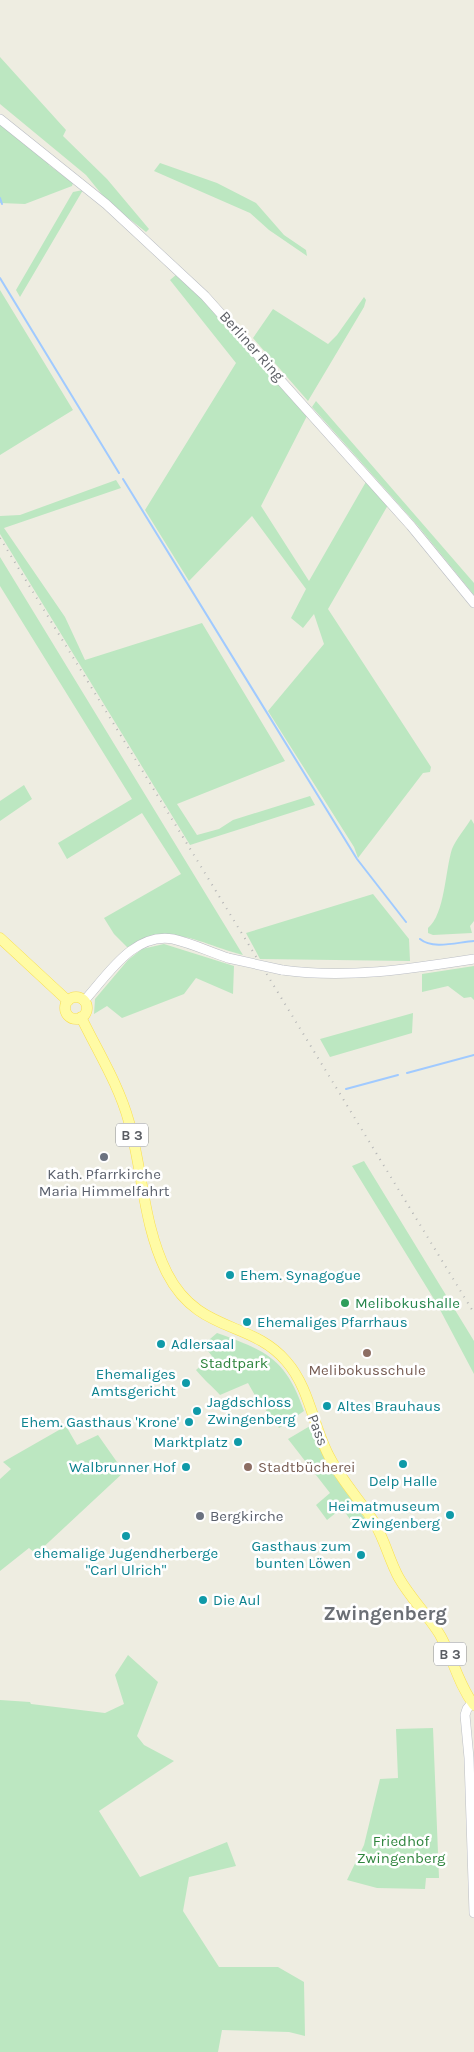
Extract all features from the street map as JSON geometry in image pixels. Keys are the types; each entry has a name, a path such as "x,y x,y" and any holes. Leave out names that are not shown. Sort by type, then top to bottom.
{"main road":[{"path":"0,938 68,1002"},
{"path":"78,997 84,1001 87,1011 82,1017 74,1018 68,1014 66,1008 68,1002 78,997"},
{"name":"Pass","path":"82,1017 123,1103 130,1124 142,1195 164,1266 179,1291 202,1313 220,1324 265,1343 278,1352 292,1368 302,1386 330,1459 377,1527 404,1586 441,1638 462,1686 473,1704"}],"street":[{"name":"Berliner Ring","path":"0,119 112,209 205,296 411,526 474,603"},
{"path":"84,1001 129,952 150,941 172,939 228,958 282,970 323,974 362,974 474,959"},
{"path":"473,1704 466,1709 466,1715 469,1758 471,1886 474,1913"}],"green space":[{"path":"0,57 66,130 63,136 107,179 149,229 146,232 108,202 86,175 0,104"},
{"path":"0,123 50,162 49,165 73,183 72,186 25,204 0,203"},
{"path":"160,163 217,183 256,203 284,235 306,250 307,256 269,230 250,213 154,171"},
{"path":"83,190 20,297 16,290 73,192"},
{"path":"177,274 219,315 308,414 261,506 309,581 367,480 388,505 328,609 431,767 430,772 423,773 358,858 354,847 268,711 324,644 314,614 303,628 291,618 306,589 252,516 189,581 145,510 236,363 170,280"},
{"path":"0,290 73,410 0,455"},
{"path":"364,297 366,300 364,307 308,401 253,338 273,309 328,344 337,335"},
{"path":"316,401 474,583 474,595 418,526 312,407"},
{"path":"116,480 121,488 4,528 65,617 85,660 202,623 285,761 177,804 197,835 219,829 233,820 310,796 315,805 190,845 0,534 0,516 20,515"},
{"path":"0,557 243,955 185,937 172,935 143,940 128,948 114,934 104,918 181,874 142,813 67,859 58,843 132,799 0,586"},
{"path":"24,785 32,799 0,821 0,801"},
{"path":"471,819 474,824 474,921 470,926 472,933 433,935 428,933 428,928 438,913 452,849"},
{"path":"373,894 409,939 410,961 260,959 246,933"},
{"path":"164,944 234,966 233,994 196,978 184,994 122,1018 107,1006 94,1014 95,999 128,960 142,949"},
{"path":"474,966 474,1000 471,997 464,998 448,986 422,992 422,974"},
{"path":"413,1013 412,1033 330,1057 320,1039"},
{"path":"364,1161 474,1341 474,1374 437,1304 352,1166"},
{"name":"Stadtpark","path":"217,1333 249,1345 273,1359 290,1379 304,1411 279,1428 263,1406 261,1406 248,1383 220,1395 196,1370 212,1356 203,1345"},
{"path":"66,1426 77,1445 98,1435 124,1472 36,1554 29,1548 0,1571 0,1479 11,1469 3,1462"},
{"path":"310,1426 331,1471 368,1523 357,1529 342,1508 327,1520 316,1505 330,1493 288,1439"},
{"path":"128,1655 158,1682 137,1736 144,1745 174,1761 99,1811 140,1877 227,1842 236,1866 189,1877 183,1911 219,1967 278,1967 304,1982 305,2036 289,2032 222,2030 218,2052 0,2052 0,1700 30,1702 31,1704 105,1713 124,1704 115,1675"},
{"name":"Friedhof Zwingenberg","path":"433,1728 439,1878 426,1878 425,1889 377,1888 347,1880 364,1845 380,1779 398,1778 396,1729"}],"waterway":[{"path":"0,198 2,204"},
{"path":"0,278 119,473"},
{"path":"123,479 357,859 406,922"},
{"path":"420,939 439,945 474,941"},
{"path":"407,1073 474,1055"},
{"path":"346,1089 398,1075"}],"railway":[{"path":"0,538 474,1313"}],"place":[{"name":"Kath. Pfarrkirche Maria Himmelfahrt","path":"104,1157"},
{"name":"Ehem. Synagogue","path":"230,1275"},
{"name":"Melibokushalle","path":"345,1303"},
{"name":"Ehemaliges Pfarrhaus","path":"247,1322"},
{"name":"Adlersaal","path":"161,1344"},
{"name":"Melibokusschule","path":"367,1353"},
{"name":"Ehemaliges Amtsgericht","path":"186,1383"},
{"name":"Altes Brauhaus","path":"327,1406"},
{"name":"Jagdschloss Zwingenberg","path":"197,1411"},
{"name":"Ehem. Gasthaus 'Krone'","path":"189,1422"},
{"name":"Marktplatz","path":"238,1442"},
{"name":"Delp Halle","path":"403,1464"},
{"name":"Walbrunner Hof","path":"186,1467"},
{"name":"Stadtbücherei","path":"248,1467"},
{"name":"Heimatmuseum Zwingenberg","path":"450,1515"},
{"name":"Bergkirche","path":"200,1516"},
{"name":"ehemalige Jugendherberge \"Carl Ulrich\"","path":"126,1536"},
{"name":"Gasthaus zum bunten Löwen","path":"361,1555"},
{"name":"Die Aul","path":"203,1600"}],"district":[{"name":"Zwingenberg","path":"385,1613"}]}
